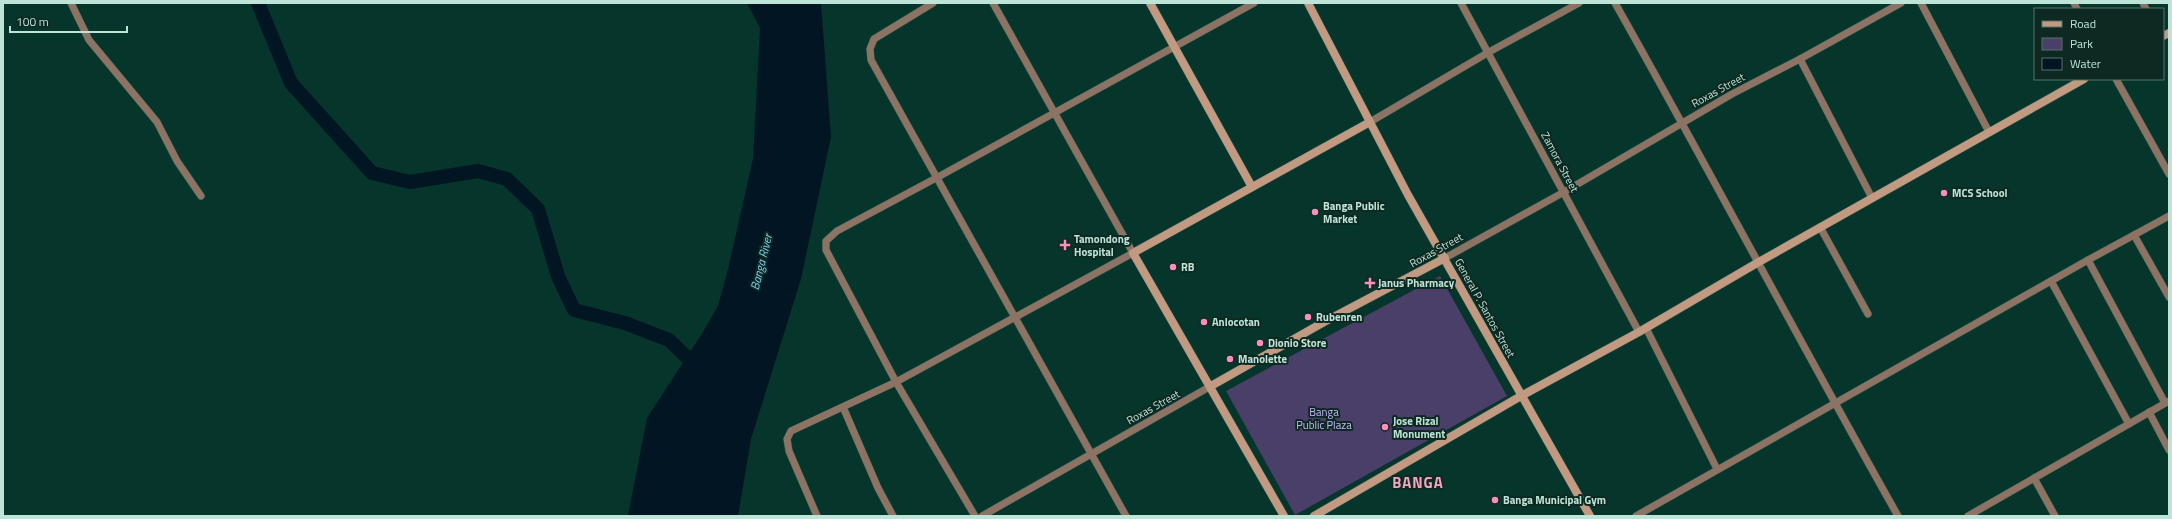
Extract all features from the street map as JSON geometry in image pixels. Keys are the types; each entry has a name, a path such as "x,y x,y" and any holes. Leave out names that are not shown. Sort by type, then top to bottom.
{"main road":[{"path":"1150,3 1252,187"},
{"name":"General P. Santos Street","path":"1308,3 1408,195 1590,516"},
{"path":"1314,516 1521,396 1642,330 1820,227 2082,80"},
{"path":"1284,516 1265,486 1211,386 1133,253 1370,122"},
{"name":"Roxas Street","path":"1211,386 1324,322 1445,258"}],"street":[{"path":"71,3 84,32 157,122 177,161 201,196"},
{"path":"933,3 880,34 871,44 869,54 1126,516"},
{"path":"817,516 794,467 788,444 788,435 795,428 896,382 1133,253 993,3"},
{"path":"975,516 896,382 826,250 825,244 829,237 837,231 1254,3"},
{"name":"Zamora Street","path":"1461,3 1717,469"},
{"path":"1370,122 1489,52 1579,3"},
{"path":"1615,3 1683,123 1757,263 1898,516"},
{"name":"Roxas Street","path":"1445,258 1564,192 1732,94 1800,59 1901,3"},
{"path":"1921,3 1989,132"},
{"path":"1800,59 1872,198"},
{"path":"2117,80 2169,174"},
{"path":"1636,516 2088,260 2169,216"},
{"path":"1820,227 1868,314"},
{"path":"2134,235 2169,297"},
{"path":"1968,516 2167,402 2088,260"},
{"path":"2051,281 2129,424"},
{"name":"Roxas Street","path":"982,516 1211,386"},
{"path":"843,407 878,488 893,516"},
{"path":"2149,412 2169,450"},
{"path":"2034,478 2055,516"}],"green space":[{"name":"Banga Public Plaza","path":"1440,276 1507,396 1295,515 1226,391"}],"water":[{"name":"Banga River","path":"747,3 821,3 831,137 801,279 751,439 738,516 628,516 647,418 703,332 718,306 729,265 753,159 760,28"}],"waterway":[{"path":"258,3 291,83 372,173 410,182 478,171 507,179 538,209 558,276 574,310 625,323 669,340 700,370"}],"place":[{"name":"MCS School","path":"1944,193"},
{"name":"Banga Public Market","path":"1315,212"},
{"name":"Tamondong Hospital","path":"1065,245"},
{"name":"RB","path":"1173,267"},
{"name":"Janus Pharmacy","path":"1370,283"},
{"name":"Rubenren","path":"1308,317"},
{"name":"Anlocotan","path":"1204,322"},
{"name":"Dionio Store","path":"1260,343"},
{"name":"Manolette","path":"1230,359"},
{"name":"Jose Rizal Monument","path":"1385,427"},
{"name":"Banga Municipal Gym","path":"1495,500"}],"district":[{"name":"BANGA","path":"1418,482"}]}
